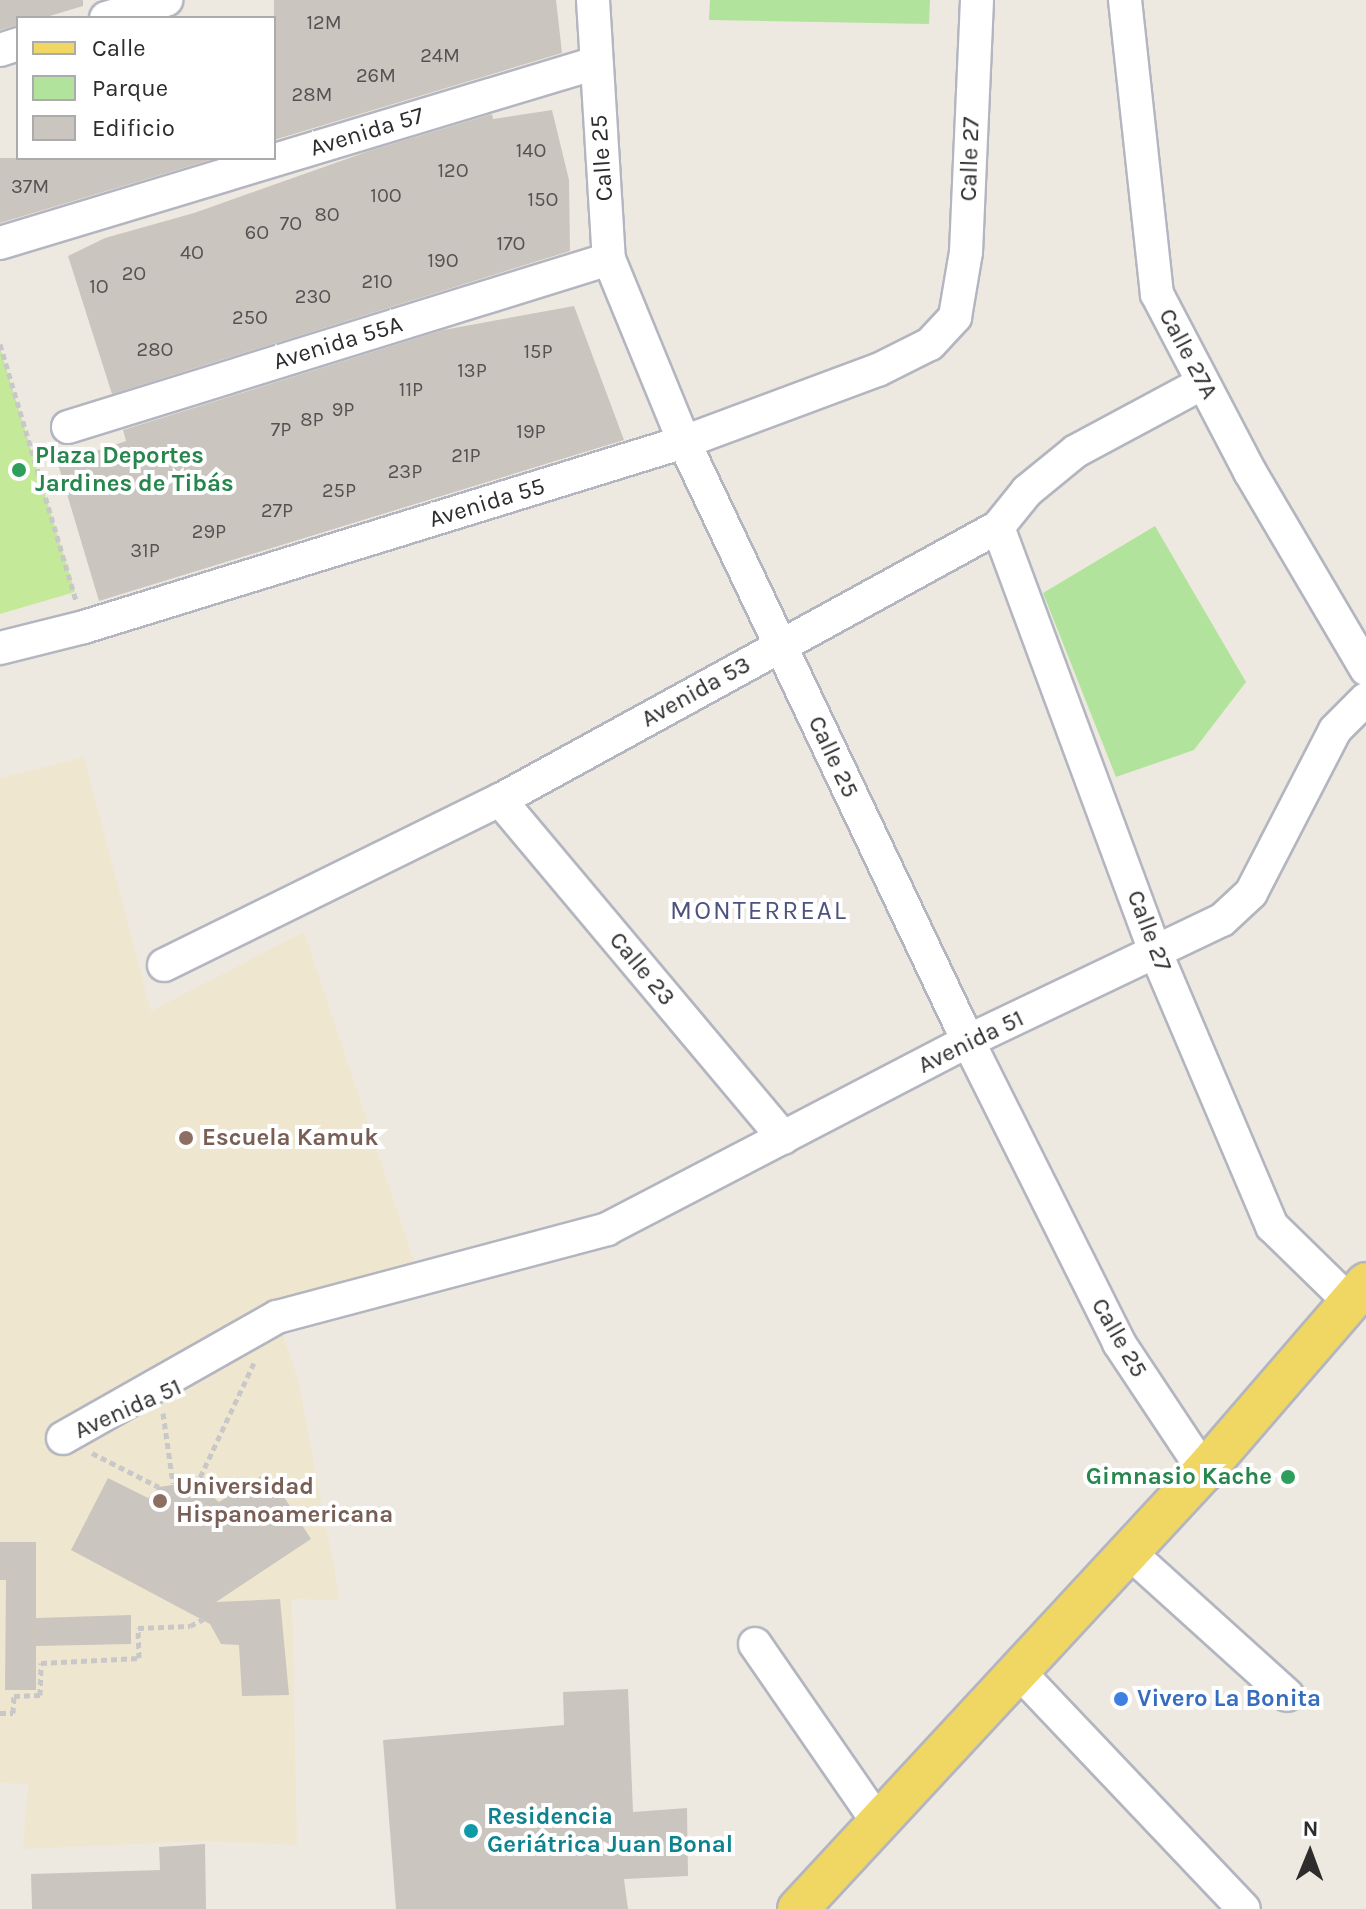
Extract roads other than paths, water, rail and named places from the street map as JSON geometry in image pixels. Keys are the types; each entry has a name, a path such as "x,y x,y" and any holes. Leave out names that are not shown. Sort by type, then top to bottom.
{"main road":[{"path":"798,1909 1204,1471 1358,1293"}],"street":[{"path":"113,16 166,0"},
{"name":"Calle 25","path":"593,0 609,259 684,442 968,1041 1119,1343 1204,1471"},
{"name":"Calle 27","path":"955,317 966,252 977,0"},
{"name":"Calle 27A","path":"1125,0 1157,294 1250,472 1366,669"},
{"name":"Avenida 57","path":"276,160 596,63"},
{"name":"Avenida 57","path":"0,243 275,160"},
{"name":"Avenida 55A","path":"68,427 609,259"},
{"name":"Avenida 55","path":"0,648 84,627 684,442 878,370 930,344 955,317"},
{"name":"Avenida 53","path":"164,965 500,800 998,527 1027,491 1076,451 1203,383"},
{"name":"Calle 27","path":"998,527 1156,953 1272,1226 1358,1293"},
{"name":"Avenida 51","path":"374,1302 277,1317 63,1438 157,1398 261,1347 374,1302 476,1266 607,1229 968,1041 1222,920 1251,893 1335,730 1366,699"},
{"name":"Calle 23","path":"500,800 784,1138"},
{"path":"1129,1552 1287,1695"},
{"path":"755,1644 879,1824"},
{"path":"1020,1673 1244,1909"}],"place":[{"name":"Plaza Deportes Jardines de Tibás","path":"19,470"},
{"name":"Escuela Kamuk","path":"186,1138"},
{"name":"Gimnasio Kache","path":"1288,1477"},
{"name":"Universidad Hispanoamericana","path":"160,1501"},
{"name":"Vivero La Bonita","path":"1121,1699"},
{"name":"Residencia Geriátrica Juan Bonal","path":"471,1831"}],"district":[{"name":"MONTERREAL","path":"759,911"}]}
